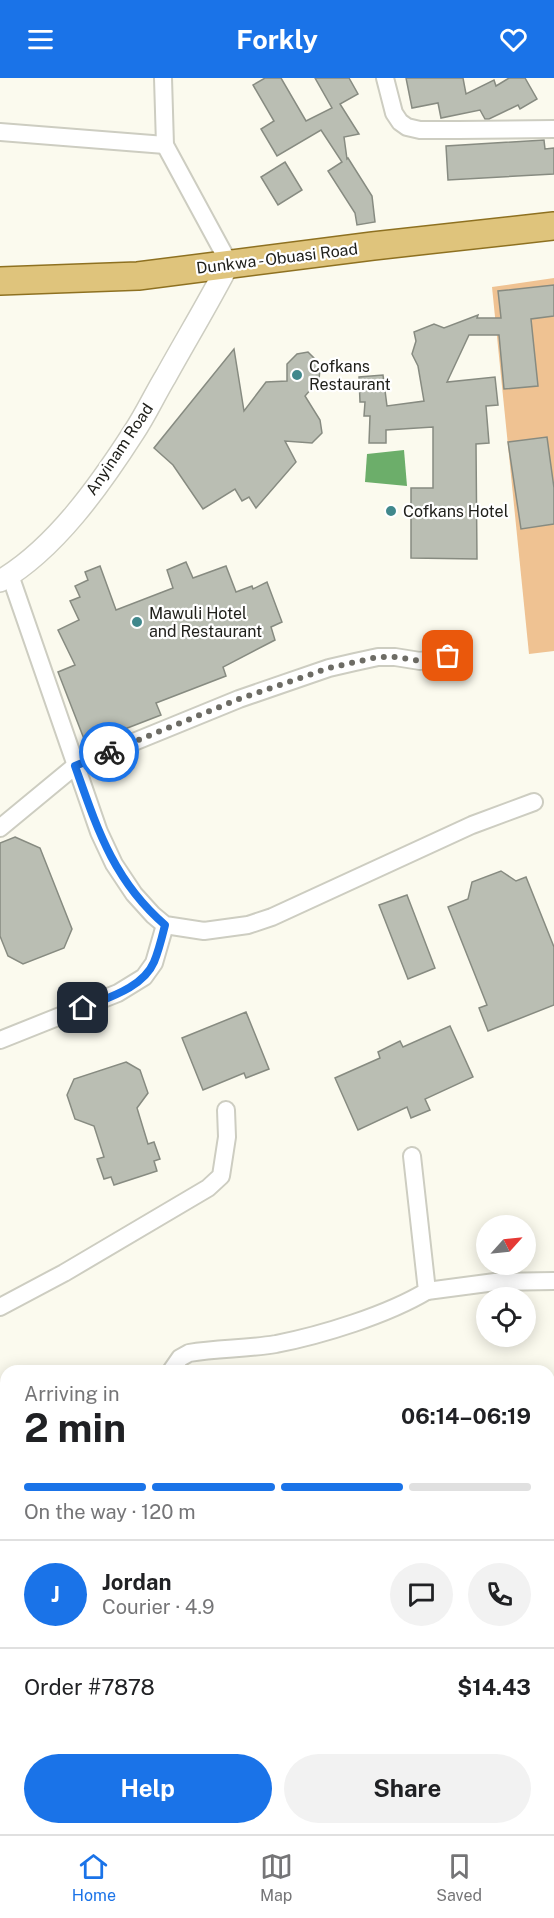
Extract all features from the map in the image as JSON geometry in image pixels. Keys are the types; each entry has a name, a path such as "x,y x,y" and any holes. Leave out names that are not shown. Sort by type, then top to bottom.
{"main road":[{"name":"Dunkwa - Obuasi Road","path":"0,281 138,276 229,263 554,226"}],"street":[{"path":"164,78 165,145 229,263"},
{"path":"385,78 394,113 407,127 420,130 554,129"},
{"path":"0,132 165,145"},
{"name":"Anyinam Road","path":"5,578 51,542 91,493 135,431 229,263"},
{"path":"5,578 99,832 114,864 134,894 165,925 204,930 248,925 299,905 472,825 534,802"},
{"path":"0,828 75,766 239,699 329,668 378,657 420,661 460,654"},
{"path":"0,1040 118,993 144,977 154,963 165,925"},
{"path":"0,1307 64,1273 208,1188 221,1176 227,1137 226,1110"},
{"path":"412,1156 427,1291"},
{"path":"175,1365 180,1358 189,1353 276,1344 329,1330 368,1318 427,1291 495,1282 554,1281"}],"shaded area":[{"path":"554,278 554,651 529,654 492,287"},
{"path":"404,450 407,486 365,482 367,454"}],"building":[{"path":"265,78 281,78 306,121 332,108 315,78 349,78 358,94 340,104 359,134 344,137 347,159 372,196 375,222 357,225 355,213 328,171 342,162 321,130 277,156 261,129 274,121 253,85"},
{"path":"406,78 463,78 466,94 494,80 496,86 509,78 525,78 537,99 520,109 518,105 489,119 485,119 480,110 441,118 438,103 412,108"},
{"path":"544,140 545,149 554,148 554,174 448,180 446,146"},
{"path":"285,162 302,190 278,205 261,177"},
{"path":"554,285 554,316 531,319 538,386 504,389 499,335 469,335 447,382 495,377 498,405 486,406 489,443 476,444 477,559 411,558 411,488 433,488 433,427 386,430 386,443 369,443 370,416 364,416 365,402 360,402 359,377 383,375 387,406 424,401 418,366 412,354 416,341 414,332 434,324 444,328 478,315 477,318 501,318 498,291"},
{"path":"234,349 244,411 266,382 287,381 287,364 297,354 308,352 318,362 320,368 319,380 305,396 320,420 322,433 312,443 285,441 296,462 256,508 249,497 242,501 235,489 203,509 173,465 154,448"},
{"path":"547,437 554,488 554,524 521,529 508,442"},
{"path":"186,562 193,578 226,566 236,592 252,586 253,589 267,582 282,622 271,627 275,640 223,667 226,676 156,703 161,715 86,744 58,672 75,665 58,630 79,620 70,601 80,597 75,586 88,580 85,572 100,566 116,610 173,588 167,570"},
{"path":"15,837 40,848 72,929 64,948 23,964 8,956 0,936 0,843"},
{"path":"501,871 516,881 526,877 554,947 554,1005 488,1031 479,1008 487,1005 448,907 468,899 472,882"},
{"path":"407,895 435,968 408,979 379,905"},
{"path":"246,1012 269,1069 246,1078 244,1073 203,1090 182,1038"},
{"path":"450,1026 473,1077 425,1099 430,1110 411,1118 407,1107 358,1130 335,1078 380,1058 378,1052 400,1041 403,1047"},
{"path":"126,1062 140,1070 148,1093 137,1108 148,1144 154,1142 160,1159 154,1161 157,1171 114,1185 111,1177 104,1179 97,1159 104,1157 94,1126 75,1119 67,1095 74,1079"}],"way so far":[{"path":"109,752 239,699 329,668 378,657 420,661 448,656"}],"place":[{"name":"Cofkans Restaurant","path":"297,375"},
{"name":"Cofkans Hotel","path":"391,511"},
{"name":"Mawuli Hotel and Restaurant","path":"137,622"}],"route":[{"path":"83,1008 118,993 144,977 154,963 165,925 134,894 114,864 99,832 75,766 109,752"}]}
